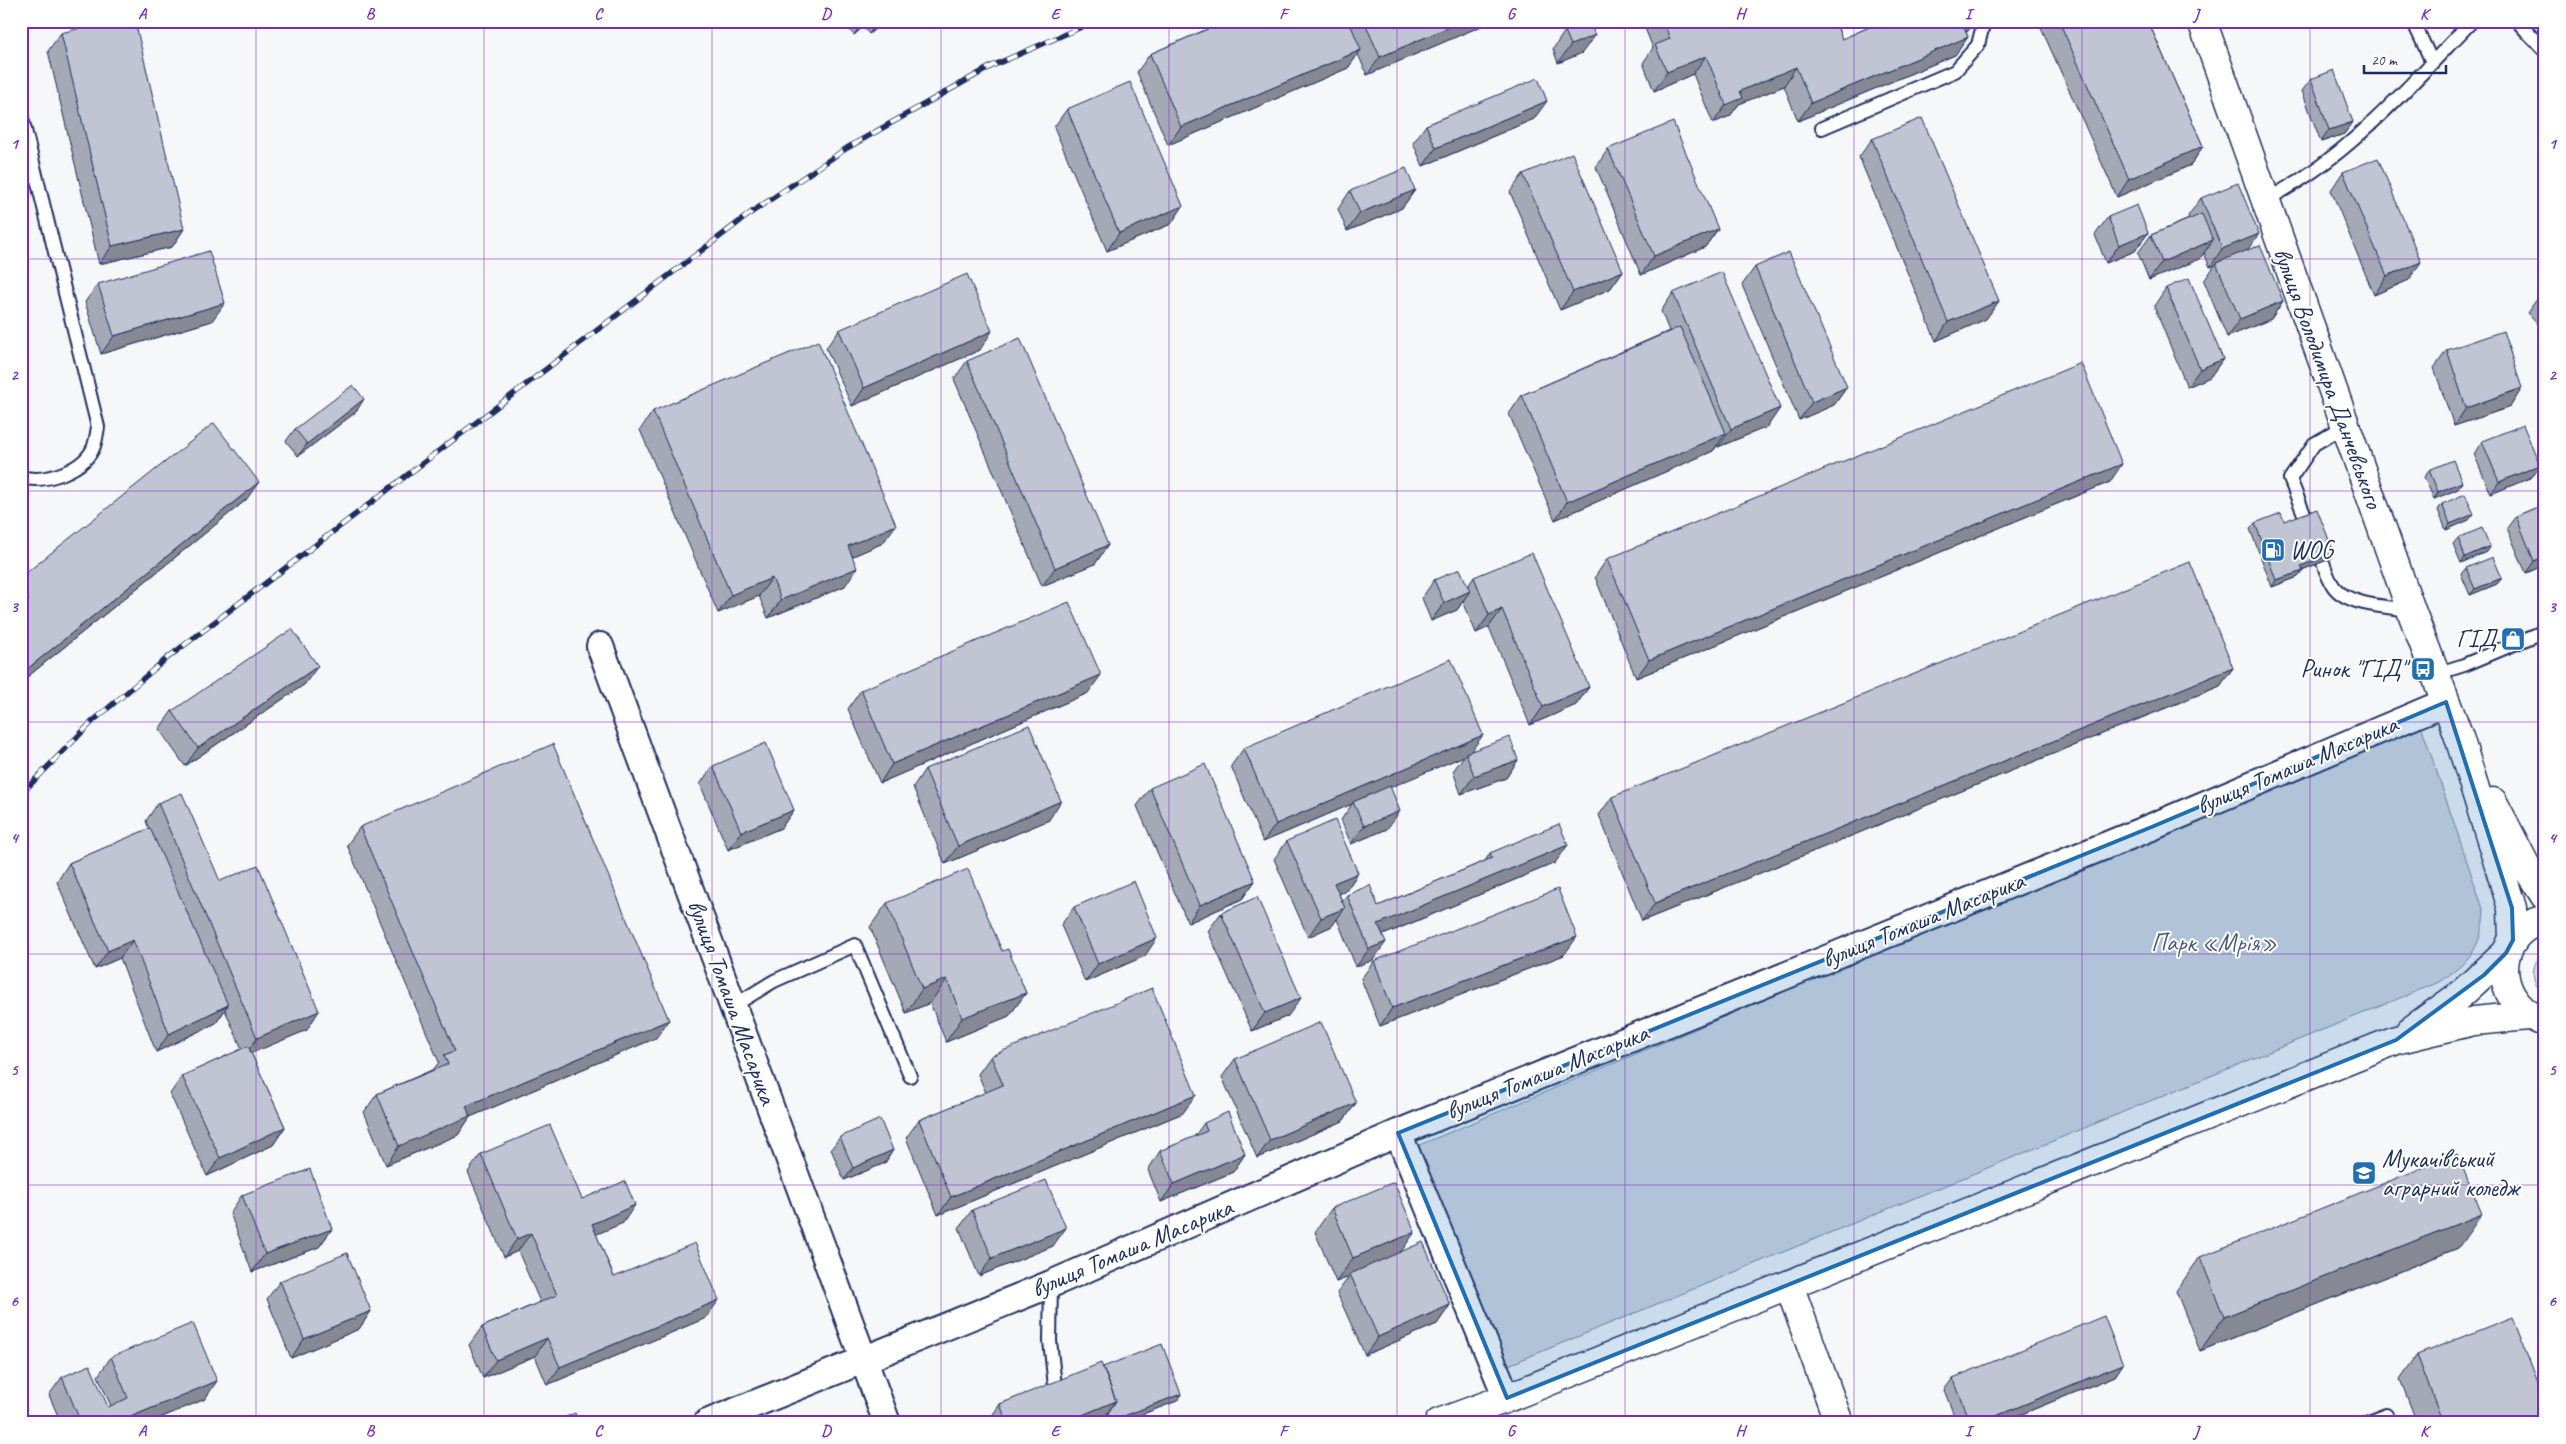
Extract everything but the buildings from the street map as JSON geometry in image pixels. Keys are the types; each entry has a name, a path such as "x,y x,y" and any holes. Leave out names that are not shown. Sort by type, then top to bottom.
{"main road":[{"name":"вулиця Володимира Данчевського","path":"2202,21 2411,610 2458,734 2512,908 2510,946 2503,968 2509,995 2536,1019"},
{"name":"вулиця Володимира Данчевського","path":"2458,734 2527,868 2545,896"},
{"path":"2396,1040 2460,995 2531,923 2545,919"},
{"path":"1439,1423 1507,1398 2396,1040 2474,1021 2536,1019"},
{"path":"1789,1284 1839,1423"}],"street":[{"name":"вулиця Томаша Масарика","path":"600,646 887,1423"},
{"name":"вулиця Томаша Масарика","path":"707,1423 1051,1284 1398,1133 2154,826 2446,702"},
{"path":"1398,1133 1507,1398"}],"lane":[{"path":"1822,128 1955,71 1978,45 1984,21"},
{"path":"2413,21 2432,62"},
{"path":"2265,200 2292,186 2348,144 2472,21"},
{"path":"2518,21 2545,51"},
{"path":"21,114 98,427 94,447 79,463 54,478 30,480 21,477"},
{"path":"2345,426 2314,444 2290,479 2334,588 2362,602 2411,610"},
{"path":"2436,674 2464,665 2545,631"},
{"path":"733,1006 774,981 854,945 910,1076"},
{"path":"1051,1284 1050,1341 1056,1395"},
{"path":"2366,1423 2386,1415"}],"highlighted area":[{"path":"2446,702 2512,908 2513,940 2506,953 2484,975 2396,1040 1507,1398 1398,1133 2154,826"}],"green space":[{"name":"Парк «Мрія»","path":"2422,728 2484,912 2480,936 2472,953 2466,961 2439,982 1504,1367 1417,1146 2168,830"},
{"path":"2545,952 2545,994 2536,985 2533,973 2536,961"}],"railway":[{"path":"21,794 93,721 166,659 752,212 847,148 992,66 1095,21"}],"place":[{"name":"WOG","path":"2273,550"},
{"name":"ГІД","path":"2513,639"},
{"name":"Ринок \"ГІД\"","path":"2423,669"},
{"name":"Мукачівський аграрний коледж","path":"2364,1173"}]}
